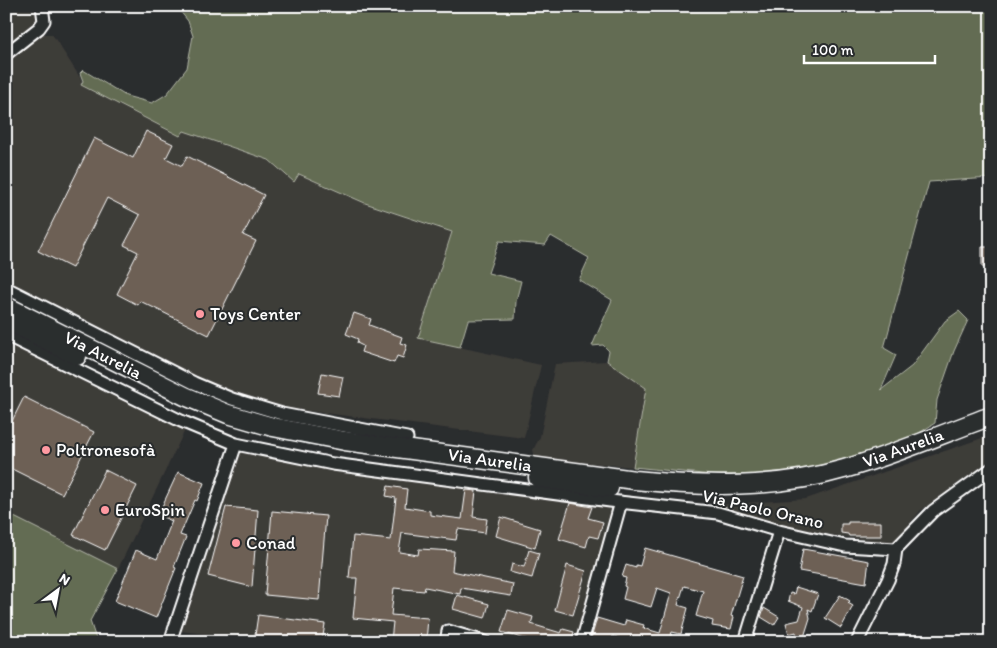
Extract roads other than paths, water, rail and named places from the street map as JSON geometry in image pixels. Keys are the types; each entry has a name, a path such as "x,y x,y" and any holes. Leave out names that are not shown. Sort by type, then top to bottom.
{"highway":[{"name":"Via Aurelia","path":"6,306 185,396 228,414 273,427 345,441 676,484 756,483 792,480 842,470 991,416"},
{"name":"Via Aurelia","path":"6,320 183,408 226,425 275,439 344,453 671,495 759,495 801,490 845,480 880,469 991,428"},
{"path":"407,438 495,460"}],"street":[{"path":"6,54 39,28 44,21 42,6"},
{"name":"Via Aurelia","path":"6,288 190,381 232,399 282,414 407,438"},
{"name":"Via Aurelia","path":"6,335 181,421 236,444 333,464 621,502"},
{"path":"170,642 236,444"},
{"path":"857,642 890,577 896,549 933,511 991,469"},
{"path":"582,642 621,502"},
{"name":"Via Paolo Orano","path":"621,502 718,513 779,531 845,546 896,549"},
{"path":"745,642 779,531"},
{"path":"446,642 448,631 484,642"}],"place":[{"name":"Toys Center","path":"200,314"},
{"name":"Poltronesofà","path":"46,450"},
{"name":"EuroSpin","path":"105,510"},
{"name":"Conad","path":"236,543"}]}
